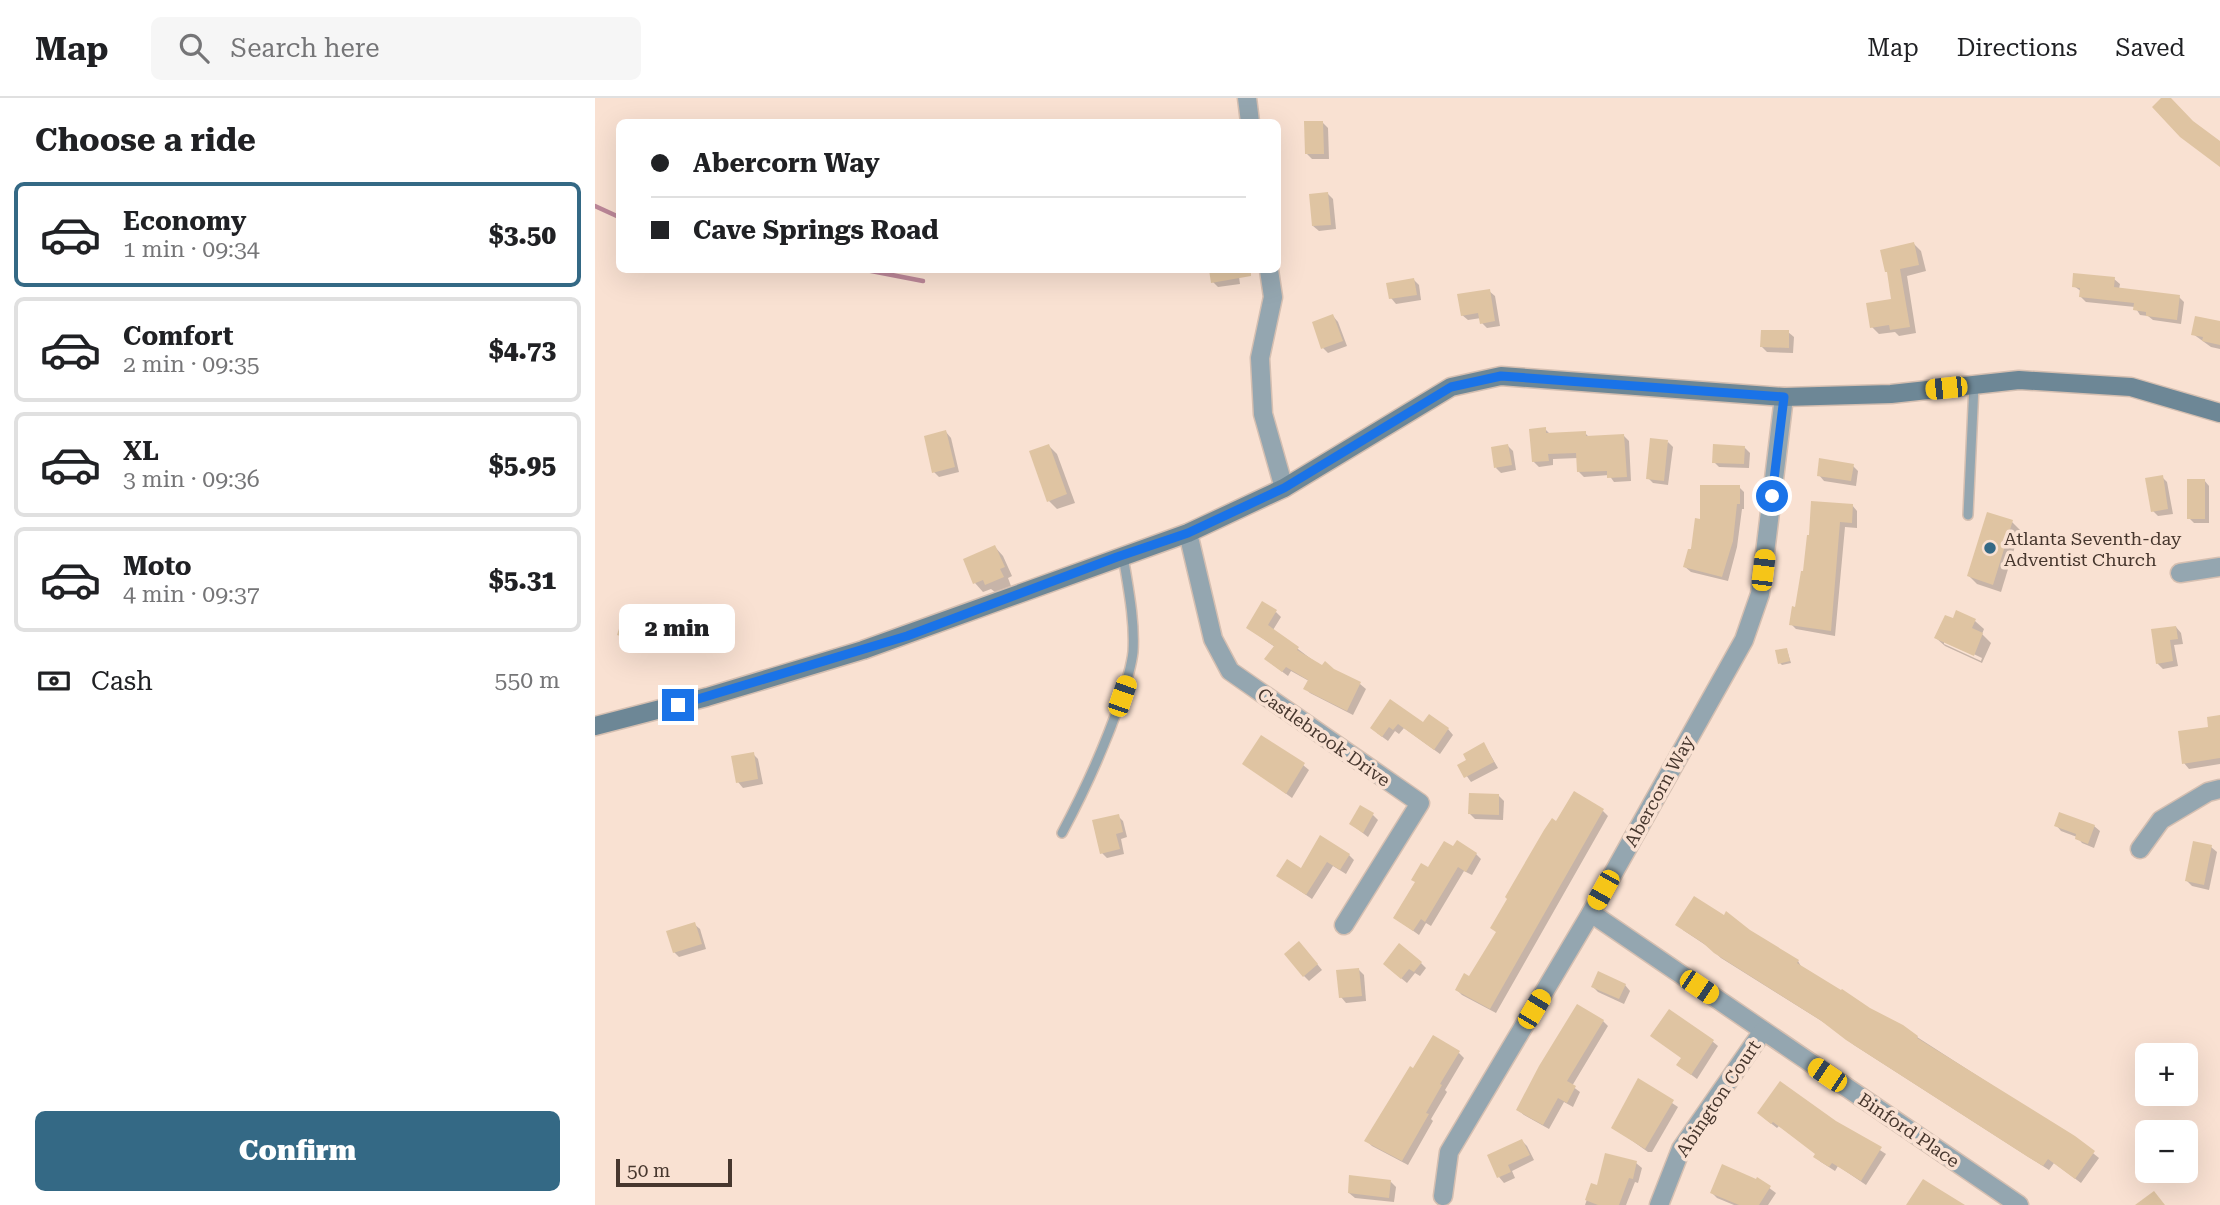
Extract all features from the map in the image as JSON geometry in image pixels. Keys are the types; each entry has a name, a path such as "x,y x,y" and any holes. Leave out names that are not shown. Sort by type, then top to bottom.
{"street":[{"path":"1247,98 1250,119"},
{"path":"1269,273 1273,297 1260,358 1263,414 1284,488"},
{"path":"595,726 707,697 863,650 1188,533 1284,488 1451,387 1501,376 1784,397 1891,394 2019,380 2131,387 2220,413"},
{"name":"Abercorn Way","path":"1443,1196 1449,1152 1591,913 1744,640 1760,594 1784,397"},
{"name":"Castlebrook Drive","path":"1188,533 1213,639 1230,671 1420,803 1344,925"},
{"path":"2180,573 2220,567"},
{"path":"2140,849 2161,821 2208,792 2220,789"},
{"name":"Binford Place","path":"1591,913 2019,1205"},
{"name":"Abington Court","path":"1660,1205 1681,1149 1763,1031"}],"lane":[{"path":"1968,515 1974,385"},
{"path":"1062,833 1083,794 1111,730 1128,677 1133,652 1132,618 1122,555"}],"building":[{"path":"2161,98 2171,98 2193,121 2220,141 2220,167 2180,137 2152,107"},
{"path":"1304,121 1323,121 1324,154 1305,154"},
{"path":"1328,192 1331,225 1312,226 1309,194"},
{"path":"1914,242 1919,265 1900,269 1910,327 1890,330 1889,325 1870,328 1866,303 1891,299 1880,250"},
{"path":"1209,273 1251,273 1251,276 1211,283"},
{"path":"2073,273 2115,277 2114,287 2180,295 2177,320 2146,316 2146,312 2133,310 2134,303 2079,297 2080,288 2072,287"},
{"path":"1414,278 1417,295 1389,299 1386,283"},
{"path":"1490,289 1495,321 1480,324 1478,313 1461,316 1457,294"},
{"path":"1333,314 1343,341 1321,349 1312,322"},
{"path":"2195,316 2220,321 2220,345 2191,335"},
{"path":"1761,330 1789,330 1789,348 1760,347"},
{"path":"1546,427 1546,433 1586,431 1586,436 1624,434 1627,477 1607,478 1607,471 1577,472 1576,453 1548,454 1549,461 1532,462 1529,429"},
{"path":"946,430 955,467 932,473 924,436"},
{"path":"1650,438 1668,440 1664,481 1646,479"},
{"path":"1049,444 1067,494 1047,502 1029,451"},
{"path":"1508,444 1512,465 1494,468 1491,447"},
{"path":"1713,444 1745,446 1744,464 1712,463"},
{"path":"1819,458 1854,464 1851,481 1817,476"},
{"path":"2163,475 2168,509 2151,512 2145,478"},
{"path":"2187,479 2205,479 2205,519 2187,519"},
{"path":"1700,485 1740,485 1740,504 1737,504 1733,541 1722,577 1683,567 1688,549 1691,549 1695,518 1700,519"},
{"path":"1811,501 1853,504 1852,523 1840,522 1831,631 1789,625 1803,571"},
{"name":"Atlanta Seventh-day Adventist Church","path":"1987,512 2013,520 1993,585 1967,576"},
{"path":"995,545 1005,567 1000,569 1004,577 985,585 983,580 973,584 963,559"},
{"path":"1262,601 1277,610 1268,625 1299,647 1297,650 1322,665 1325,661 1334,669 1361,682 1347,711 1303,689 1308,680 1286,667 1282,672 1264,659 1274,646 1246,628"},
{"path":"626,606 669,619 661,642 635,634 633,640 617,635"},
{"path":"1956,610 1976,619 1972,628 1983,633 1974,656 1934,638 1945,615 1953,618"},
{"path":"2176,626 2178,639 2170,640 2173,661 2156,664 2151,629"},
{"path":"1787,648 1790,661 1778,664 1775,650"},
{"path":"1390,699 1423,722 1429,714 1449,728 1434,750 1398,724 1393,730 1389,727 1382,737 1370,728"},
{"path":"2220,715 2220,758 2182,764 2178,731 2208,727 2207,717"},
{"path":"1261,735 1305,763 1286,794 1242,764"},
{"path":"1484,742 1494,762 1464,778 1457,765 1466,760 1463,754"},
{"path":"754,752 758,779 736,783 731,756"},
{"path":"1574,791 1604,809 1490,1009 1455,990 1464,973 1469,976 1496,932 1490,928 1544,830 1552,818 1556,821"},
{"path":"1469,793 1499,794 1499,815 1468,814"},
{"path":"1360,805 1374,813 1363,833 1349,824"},
{"path":"2059,812 2095,825 2088,844 2075,839 2076,834 2054,826"},
{"path":"1119,814 1123,832 1116,834 1120,849 1100,854 1092,820"},
{"path":"1320,835 1350,854 1340,870 1327,862 1306,895 1276,876 1287,859 1301,868"},
{"path":"1457,840 1477,853 1466,872 1458,867 1425,922 1421,919 1413,931 1393,918 1415,882 1411,880 1421,863 1428,867 1444,841 1453,846"},
{"path":"2193,841 2212,845 2204,885 2185,881"},
{"path":"1694,896 1724,915 1726,911 1750,930 1799,960 1797,963 1903,1025 1918,1036 1917,1038 2095,1151 2075,1179 2048,1159 2043,1166 2028,1157 1846,1040 1675,925"},
{"path":"695,922 702,944 673,953 666,931"},
{"path":"1299,941 1318,964 1303,977 1284,954"},
{"path":"1399,943 1422,962 1414,972 1409,969 1401,979 1383,964"},
{"path":"1359,968 1362,996 1339,998 1336,970"},
{"path":"1598,971 1626,984 1619,999 1591,987"},
{"path":"1577,1004 1604,1020 1567,1081 1576,1086 1567,1103 1558,1098 1543,1125 1516,1110"},
{"path":"1669,1009 1714,1040 1691,1075 1676,1065 1681,1058 1650,1036"},
{"path":"1433,1035 1460,1051 1440,1084 1442,1085 1426,1113 1429,1114 1402,1161 1364,1141 1410,1066 1413,1068"},
{"path":"1638,1078 1674,1100 1645,1149 1611,1128"},
{"path":"1780,1081 1836,1121 1882,1147 1861,1181 1832,1163 1829,1167 1813,1157 1815,1154 1757,1113"},
{"path":"1522,1139 1530,1155 1508,1165 1511,1172 1497,1178 1487,1155"},
{"path":"1605,1153 1637,1161 1633,1179 1629,1178 1619,1205 1598,1205 1585,1200 1591,1183 1597,1185"},
{"path":"1722,1164 1756,1179 1757,1177 1771,1186 1759,1205 1739,1205 1710,1193"},
{"path":"1349,1175 1391,1180 1389,1198 1348,1193"},
{"path":"1923,1179 1939,1189 1965,1205 1906,1205"},
{"path":"2154,1191 2165,1205 2135,1205"}],"waterway":[{"path":"595,206 616,216"},
{"path":"882,273 923,281"}],"place":[{"name":"Atlanta Seventh-day Adventist Church","path":"1990,548"}],"route":[{"path":"678,705 907,636 1188,533 1284,488 1451,387 1501,376 1784,397 1772,496"}]}
